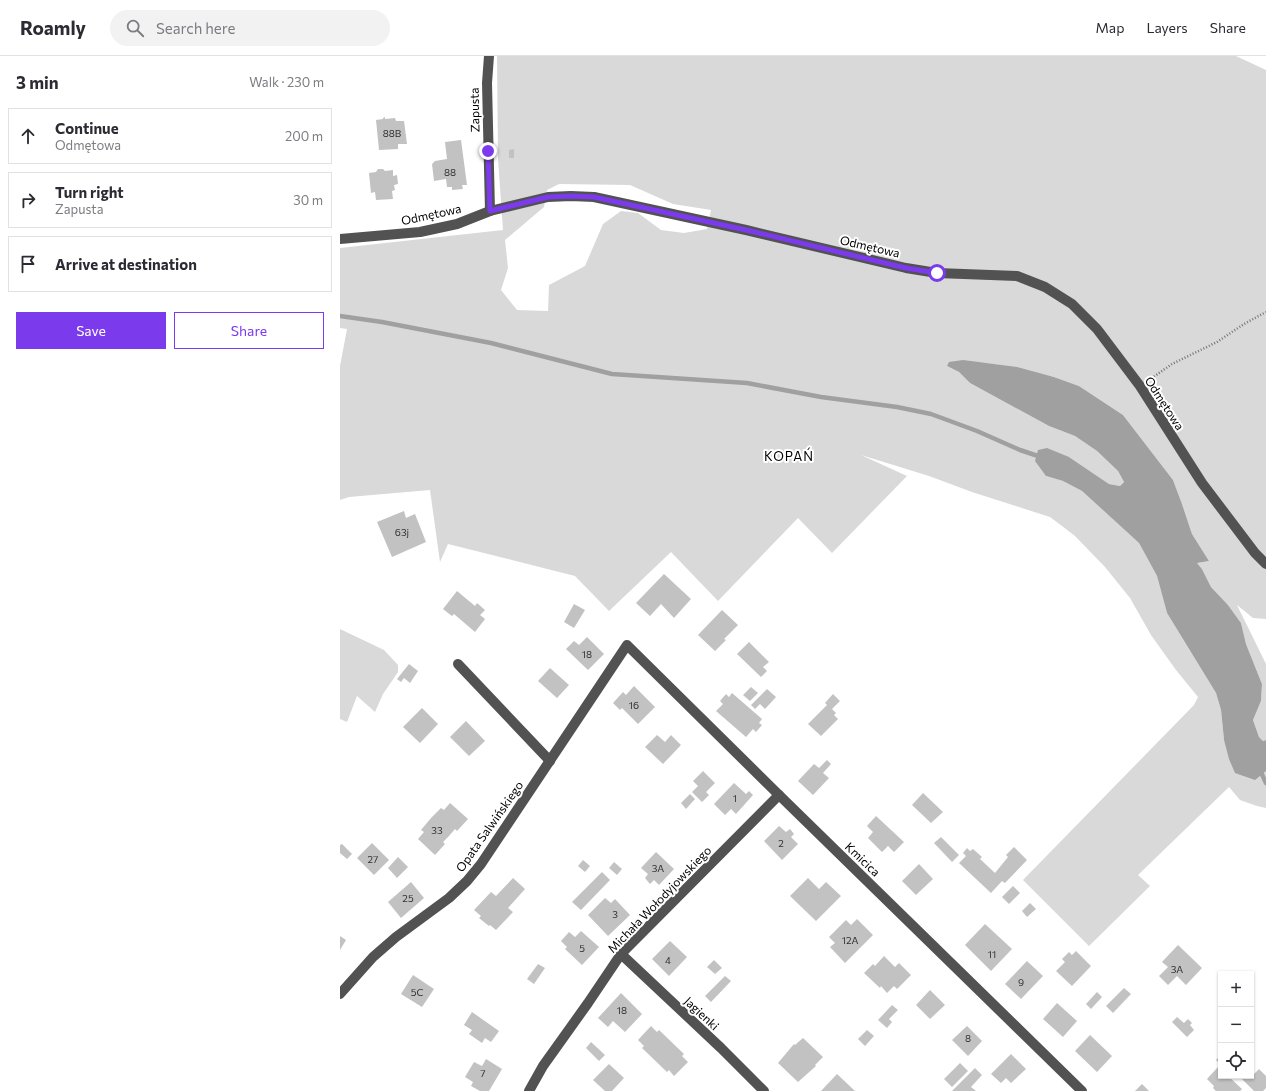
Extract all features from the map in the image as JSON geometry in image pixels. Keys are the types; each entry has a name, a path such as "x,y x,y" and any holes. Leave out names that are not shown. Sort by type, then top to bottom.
{"street":[{"name":"Zapusta","path":"489,56 486,83 490,211"},
{"name":"Odmętowa","path":"340,239 420,232 457,224 490,211 548,197 594,197 746,230 906,268 937,273 1017,276 1045,287 1072,304 1097,329 1140,386 1202,483 1266,564"},
{"name":"Opata Salwińskiego","path":"340,994 373,957 396,937 449,898 482,864 627,645"},
{"name":"Kmicica","path":"627,645 1082,1091"},
{"path":"458,664 550,761"},
{"name":"Michała Wołodyjowskiego","path":"529,1091 543,1066 621,954 779,795"},
{"name":"Jagienki","path":"621,954 721,1048 764,1091"}],"path":[{"path":"1140,386 1172,364 1217,342 1244,324 1266,312"}],"shaded area":[{"path":"497,56 1236,56 1266,70 1266,619 1253,618 1237,605 1266,664 1266,740 1263,741 1259,737 1253,720 1261,701 1262,684 1246,644 1241,623 1228,605 1211,587 1202,569 1197,563 1209,561 1192,534 1173,480 1123,415 1079,386 1054,377 1000,365 983,363 947,366 959,372 970,383 1049,426 1075,436 1097,451 1118,471 1124,482 1120,486 1109,484 1069,457 1046,476 1063,481 1082,491 1139,543 1157,576 1167,613 1216,693 1221,710 1224,740 1266,771 1266,808 1240,800 1229,787 1138,875 1150,886 1089,946 1023,880 1194,705 1198,697 1176,670 1151,635 1130,598 1105,567 1075,536 1050,517 972,492 929,476 861,455 907,476 832,553 798,518 718,601 671,552 609,611 575,576 448,544 440,562 430,490 349,497 340,500 340,366 347,329 340,328 340,248 503,230 498,159","holes":["559,184 630,185 673,204 711,210 707,229 684,233 661,230 638,213 621,211 603,224 585,266 549,285 548,311 517,310 501,290 508,268 505,240 544,207 547,190"]},
{"path":"963,360 1017,367 1054,377 1079,386 1123,415 1173,480 1192,534 1209,561 1197,563 1202,569 1211,587 1228,605 1241,623 1246,644 1262,684 1261,701 1253,720 1259,737 1263,741 1266,740 1266,771 1255,780 1235,773 1229,759 1224,740 1221,710 1216,693 1167,613 1157,576 1139,543 1082,491 1063,481 1046,476 1035,461 1038,450 1047,448 1069,457 1109,484 1120,486 1124,482 1118,471 1097,451 1075,436 1049,426 970,383 959,372 947,366 949,362"},
{"path":"340,629 384,650 398,665 398,672 383,694 375,712 357,696 347,722 340,719"}],"building":[{"path":"385,117 385,119 395,118 396,121 404,121 407,144 398,144 398,149 379,150 376,120 383,119"},
{"path":"461,140 467,185 462,185 463,189 452,190 452,187 447,187 446,179 434,181 432,164 435,161 447,159 445,142"},
{"path":"514,149 514,158 509,158 509,150"},
{"path":"378,169 383,169 385,171 393,170 393,176 397,175 398,184 394,185 395,190 392,191 393,199 376,200 375,192 371,193 369,173 376,172"},
{"path":"404,511 406,518 415,514 426,542 392,557 377,522"},
{"path":"664,574 691,599 674,618 661,604 650,616 636,603"},
{"path":"457,591 475,606 477,603 485,610 480,615 485,619 475,632 454,614 452,616 443,609"},
{"path":"574,604 585,610 574,628 564,622"},
{"path":"722,610 738,625 724,639 726,640 715,651 698,635"},
{"path":"587,637 604,654 588,670 566,649 574,641 579,645"},
{"path":"749,642 769,662 763,667 767,671 761,677 737,654"},
{"path":"409,664 418,671 410,683 404,678 401,682 397,679"},
{"path":"550,668 569,685 557,698 538,681"},
{"path":"634,686 655,707 638,724 622,708 620,710 613,703 623,692 626,695"},
{"path":"751,687 758,693 750,701 743,695"},
{"path":"767,689 776,697 765,709 760,704 755,709 751,705"},
{"path":"732,693 762,719 759,723 762,725 756,732 753,729 746,737 716,711 723,704 720,701 726,694 729,697"},
{"path":"833,694 840,701 832,709 836,713 834,715 838,719 821,736 808,724 827,705 825,703"},
{"path":"422,708 438,724 420,743 403,727"},
{"path":"466,721 485,741 469,756 450,737"},
{"path":"657,735 665,742 671,735 681,745 663,764 645,747"},
{"path":"827,760 831,764 823,773 829,778 813,795 798,781 814,764 819,768"},
{"path":"703,771 715,783 706,792 709,795 702,802 692,792 698,786 693,781"},
{"path":"734,783 746,794 749,791 753,795 736,814 731,809 725,815 714,804"},
{"path":"923,793 943,812 931,823 912,805"},
{"path":"690,794 695,799 686,809 681,803"},
{"path":"450,803 468,819 457,831 455,829 443,842 445,844 435,855 418,839 424,832 421,830 431,818 441,808 444,810"},
{"path":"876,816 904,842 894,852 888,846 882,852 868,838 873,832 867,826"},
{"path":"779,826 786,832 790,829 794,834 791,837 798,844 782,860 764,841"},
{"path":"941,837 959,855 952,862 934,843"},
{"path":"372,843 389,860 374,875 357,858"},
{"path":"342,844 352,854 347,859 340,853 340,845"},
{"path":"1014,847 1027,860 1005,883 1002,881 991,893 959,863 966,856 963,853 967,848 970,851 973,849 982,857 980,859 995,873 1008,857 1006,855"},
{"path":"656,852 674,869 659,885 654,880 650,884 645,878 648,874 641,868"},
{"path":"398,857 408,867 397,878 388,868"},
{"path":"583,860 590,866 585,872 578,866"},
{"path":"614,862 622,869 617,875 609,868"},
{"path":"919,864 933,879 916,895 902,881"},
{"path":"602,872 610,880 581,910 572,902"},
{"path":"513,878 525,889 508,908 513,912 496,930 479,918 481,916 474,910 491,892 496,896"},
{"path":"808,878 819,889 826,882 841,896 816,921 790,896"},
{"path":"411,882 424,898 401,918 388,902"},
{"path":"1013,886 1020,893 1009,904 1002,897"},
{"path":"605,898 611,903 615,899 630,915 608,936 588,915"},
{"path":"1030,903 1036,909 1027,917 1022,911"},
{"path":"857,919 873,935 845,963 830,947 835,943 829,937 846,920 851,925"},
{"path":"985,924 1012,949 991,971 965,945"},
{"path":"581,931 599,947 582,965 565,949 567,947 561,941 569,932 575,937"},
{"path":"340,936 346,940 340,950"},
{"path":"670,941 687,957 669,976 652,959"},
{"path":"1178,945 1202,968 1186,985 1177,976 1168,985 1159,976 1168,967 1162,962"},
{"path":"1076,951 1091,966 1072,986 1056,971 1065,962 1062,959 1069,952 1072,955"},
{"path":"884,956 895,967 899,963 911,975 897,989 894,986 887,993 881,986 880,988 864,973 873,964 875,966"},
{"path":"714,960 722,968 715,974 707,967"},
{"path":"1027,961 1043,976 1021,999 1005,984"},
{"path":"538,964 545,968 534,984 527,979"},
{"path":"413,975 434,989 422,1007 401,994"},
{"path":"725,976 731,981 711,1002 705,996"},
{"path":"1124,988 1131,994 1113,1013 1106,1006"},
{"path":"930,990 945,1005 930,1019 916,1005"},
{"path":"1097,992 1102,997 1091,1009 1086,1004"},
{"path":"621,993 642,1014 625,1032 613,1021 608,1027 598,1018"},
{"path":"1057,1003 1077,1021 1063,1037 1043,1019"},
{"path":"892,1005 898,1010 889,1019 892,1022 887,1028 878,1020"},
{"path":"472,1012 499,1031 491,1042 485,1038 482,1043 469,1034 472,1030 464,1025"},
{"path":"1177,1017 1184,1023 1188,1019 1192,1023 1190,1025 1194,1030 1187,1037 1172,1022"},
{"path":"651,1026 657,1032 659,1030 684,1054 682,1056 688,1062 674,1076 669,1070 667,1072 642,1048 644,1046 638,1040"},
{"path":"967,1026 982,1041 968,1056 952,1040"},
{"path":"867,1030 874,1036 865,1046 858,1039"},
{"path":"1090,1035 1112,1056 1097,1072 1075,1051"},
{"path":"803,1038 823,1057 815,1065 816,1066 798,1082 778,1063 794,1044 795,1045"},
{"path":"591,1042 605,1055 599,1061 586,1048"},
{"path":"1011,1054 1026,1069 1011,1083 1006,1078 1001,1083 991,1074"},
{"path":"486,1059 502,1069 489,1091 480,1091 471,1086 473,1082 465,1077 474,1062 482,1066"},
{"path":"960,1063 968,1071 952,1087 944,1079"},
{"path":"609,1064 624,1078 612,1091 605,1091 593,1080"},
{"path":"1218,1067 1218,1079 1231,1079 1242,1089 1240,1091 1216,1091 1213,1088 1214,1086 1207,1079"},
{"path":"975,1068 982,1075 971,1087 976,1091 952,1091"},
{"path":"1259,1069 1266,1076 1266,1088 1263,1091 1254,1091 1242,1079 1254,1079 1254,1074"},
{"path":"837,1074 855,1091 821,1091"},
{"path":"1142,1084 1149,1091 1135,1091"}],"waterway":[{"path":"340,316 382,322 491,343 612,374 747,383 821,397 897,407 931,414 1041,457"},
{"path":"1260,770 1266,783"}],"district":[{"name":"KOPAŃ","path":"789,456"}],"route":[{"path":"488,151 490,211 548,197 594,197 746,230 906,268 937,273"}]}
